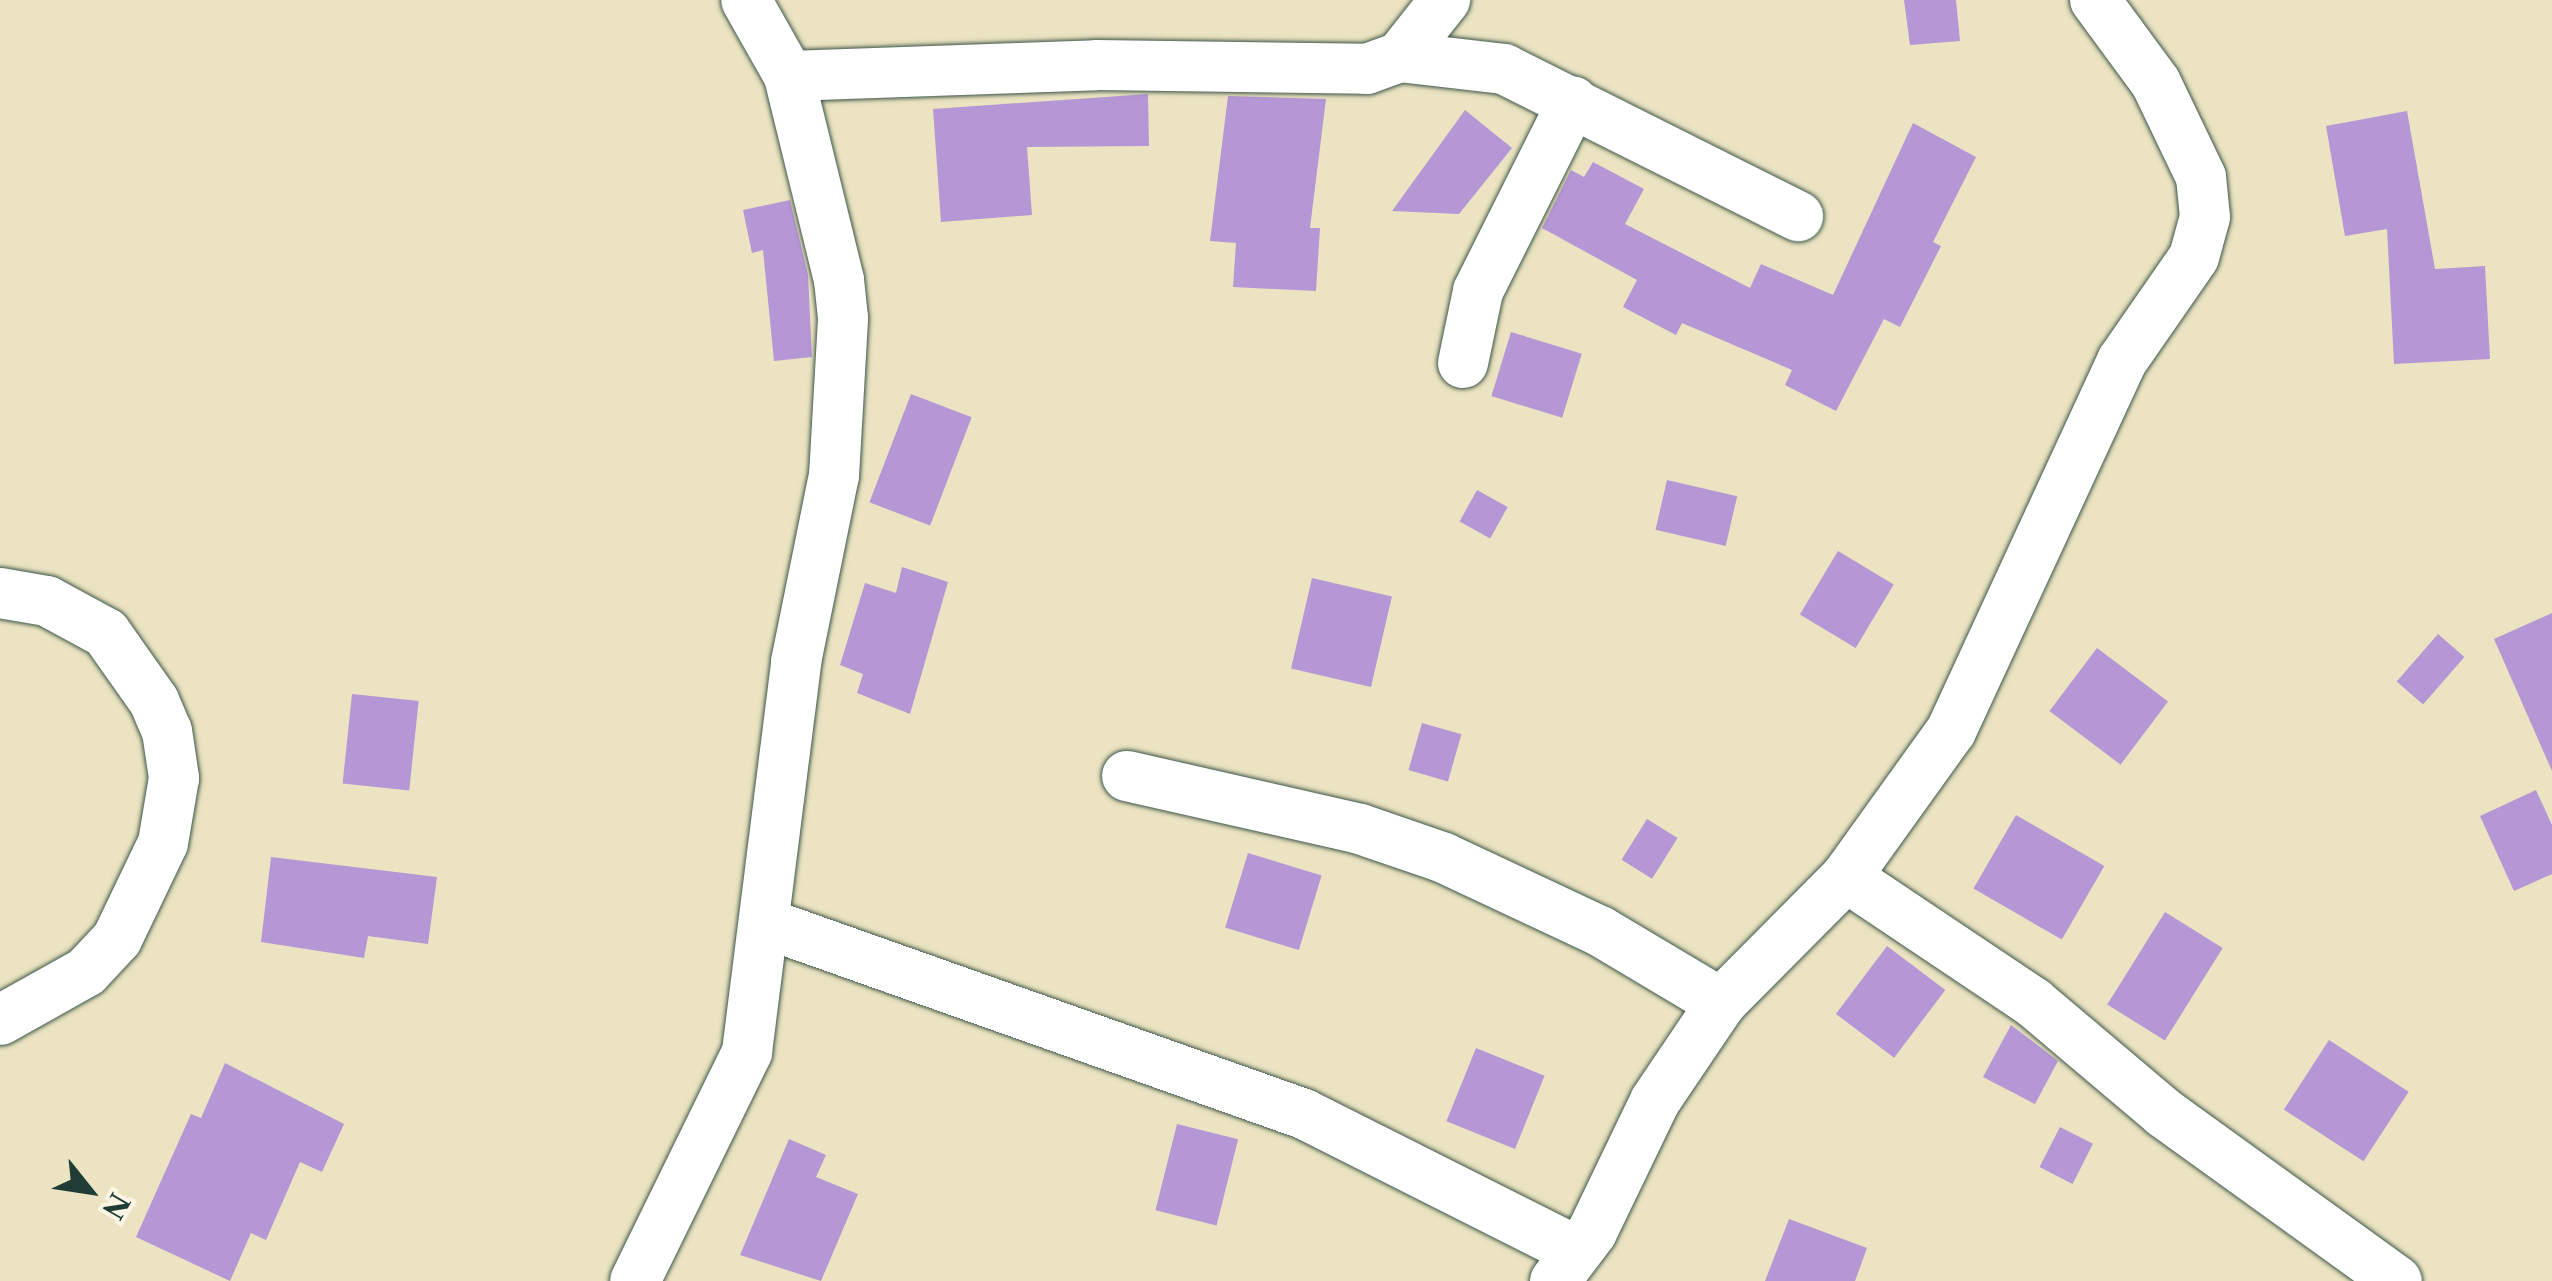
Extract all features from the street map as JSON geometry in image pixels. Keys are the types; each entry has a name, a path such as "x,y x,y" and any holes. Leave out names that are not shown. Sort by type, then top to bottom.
{"street":[{"path":"635,1281 747,1052 768,924 796,662 834,476 843,318 790,76 746,0"},
{"path":"1400,57 1445,0"},
{"path":"768,924 1304,1114 1567,1270 1610,1200 1655,1101 1721,1003 1846,877 1951,731 2122,361 2194,258 2205,217 2201,177 2156,83 2095,0"},
{"path":"790,76 1097,65 1367,70 1400,57 1488,64 1572,101 1798,216"},
{"path":"1463,363 1478,291 1572,101"},
{"path":"0,593 47,600 106,633 154,700 168,732 174,778 163,843 117,940 86,972 0,1020"},
{"path":"1127,776 1360,829 1444,858 1600,931 1721,1003"},
{"path":"1846,877 2034,1004 2164,1113 2397,1281"}],"building":[{"path":"1904,0 1956,0 1960,41 1910,45"},
{"path":"1148,94 1149,146 1027,147 1032,215 941,222 933,109"},
{"path":"1228,96 1326,99 1310,228 1320,228 1316,291 1233,287 1236,243 1210,241"},
{"path":"1465,110 1512,148 1459,214 1392,211"},
{"path":"2407,111 2435,269 2485,266 2490,359 2394,364 2387,229 2345,236 2326,126"},
{"path":"1913,123 1976,157 1933,242 1941,246 1900,327 1884,319 1836,411 1785,385 1792,370 1682,323 1676,335 1623,307 1637,280 1542,228 1571,170 1584,177 1593,162 1644,189 1625,224 1750,288 1761,264 1833,295"},
{"path":"790,200 808,275 812,357 774,361 763,250 752,253 743,210"},
{"path":"1511,332 1582,354 1562,418 1491,396"},
{"path":"911,394 972,417 930,526 869,502"},
{"path":"1667,480 1737,496 1726,546 1656,530"},
{"path":"1477,490 1508,507 1490,538 1460,521"},
{"path":"1838,551 1894,584 1856,648 1800,614"},
{"path":"902,567 948,582 910,714 857,693 863,674 840,665 865,583 896,593"},
{"path":"1312,578 1392,596 1371,687 1291,669"},
{"path":"2552,613 2552,771 2494,639"},
{"path":"2438,634 2464,657 2423,705 2397,682"},
{"path":"2097,648 2168,702 2121,765 2049,711"},
{"path":"352,694 419,701 409,791 343,784"},
{"path":"1422,723 1461,734 1448,781 1408,770"},
{"path":"2536,790 2552,825 2552,874 2514,891 2480,816"},
{"path":"2016,815 2104,866 2062,940 1974,889"},
{"path":"1647,819 1678,838 1652,879 1622,860"},
{"path":"1248,853 1322,876 1299,950 1225,928"},
{"path":"271,857 437,877 428,944 368,936 364,958 261,942"},
{"path":"2165,912 2223,948 2165,1040 2107,1004"},
{"path":"1887,946 1945,990 1894,1058 1836,1014"},
{"path":"2011,1025 2058,1061 2035,1104 1983,1077"},
{"path":"2329,1040 2409,1092 2363,1161 2284,1110"},
{"path":"1476,1048 1545,1076 1515,1149 1446,1121"},
{"path":"225,1063 344,1124 322,1172 300,1162 266,1240 251,1233 230,1281 136,1237 191,1114 201,1118"},
{"path":"1177,1124 1238,1139 1217,1226 1155,1210"},
{"path":"2060,1127 2093,1144 2073,1184 2040,1167"},
{"path":"789,1139 826,1155 816,1177 858,1194 821,1281 740,1255"},
{"path":"1789,1219 1867,1248 1855,1281 1765,1281"}]}
